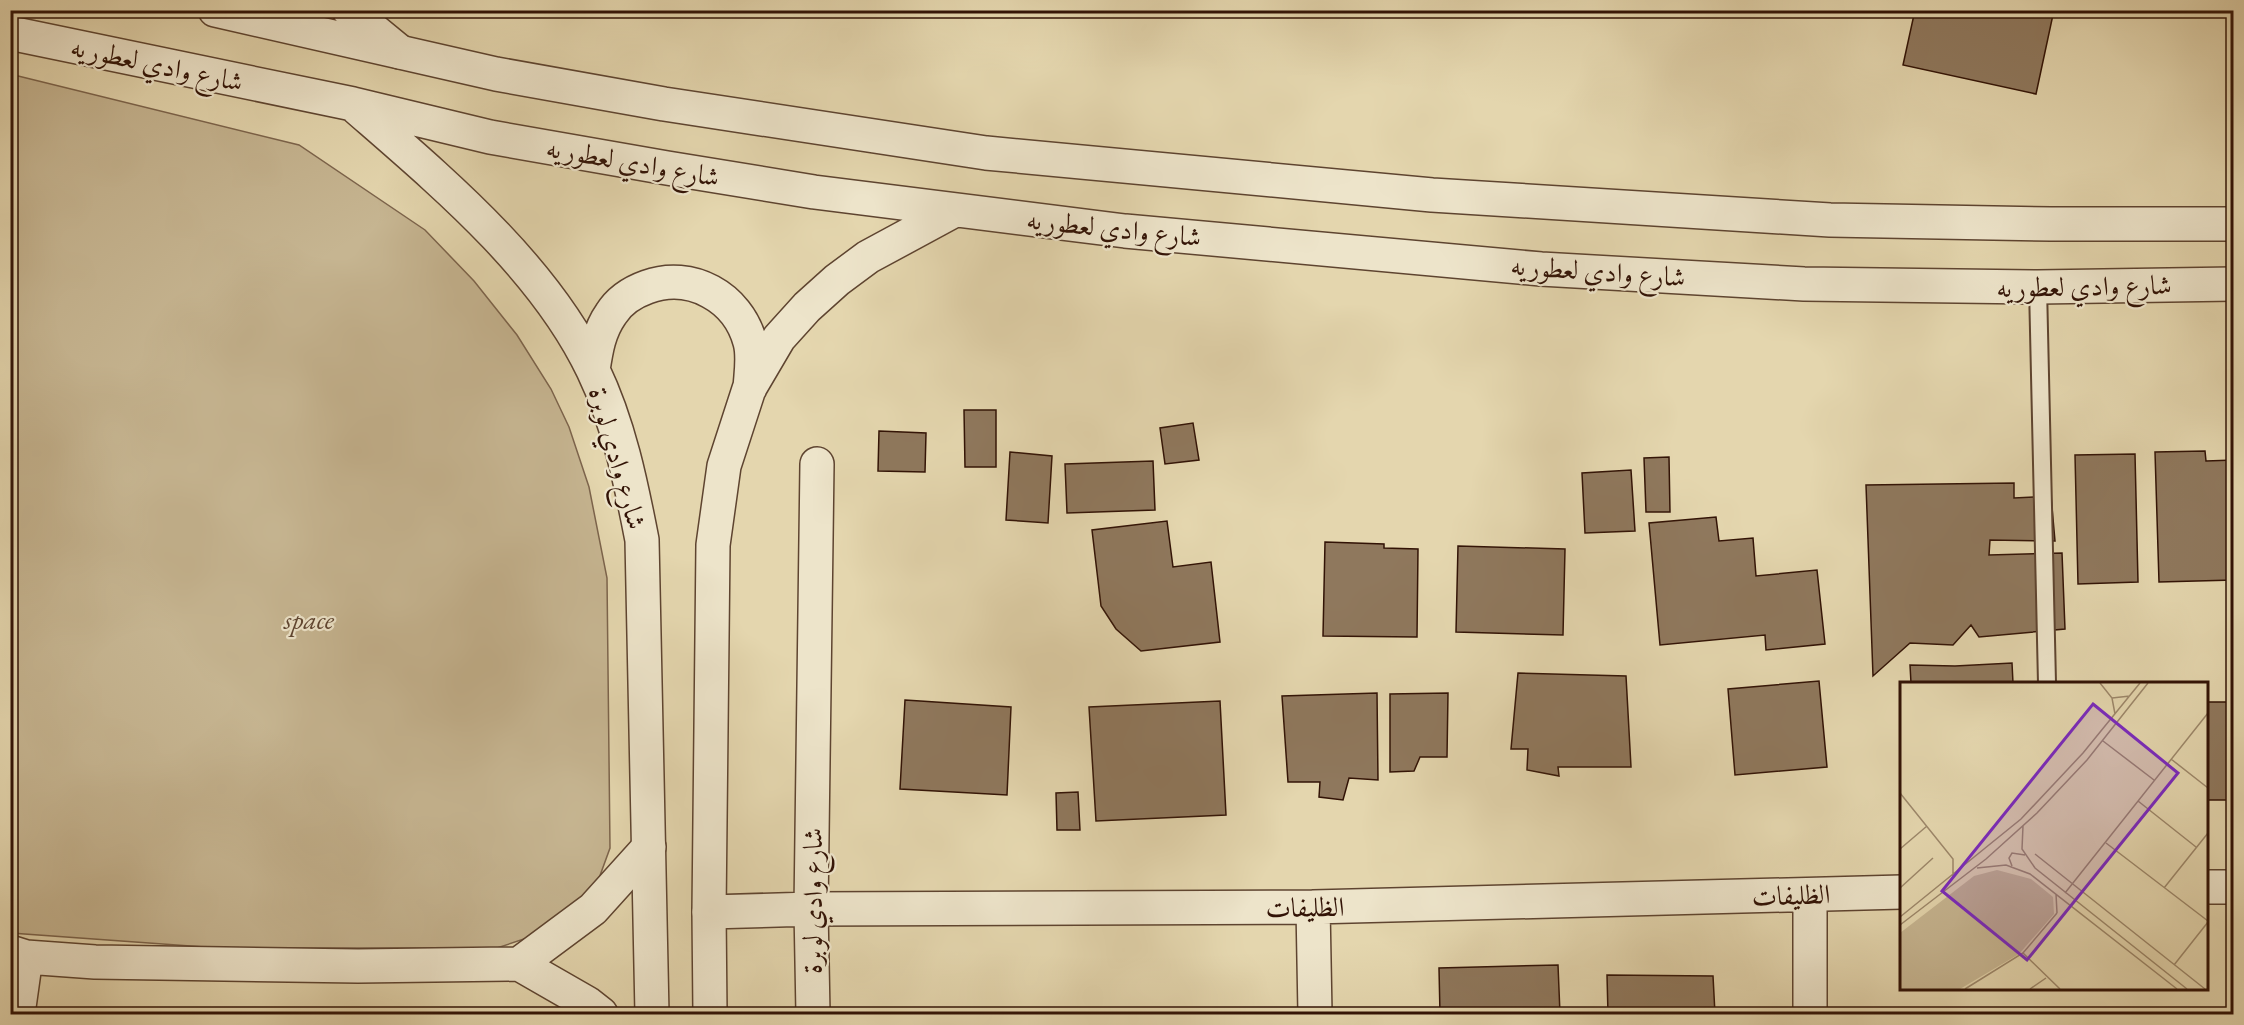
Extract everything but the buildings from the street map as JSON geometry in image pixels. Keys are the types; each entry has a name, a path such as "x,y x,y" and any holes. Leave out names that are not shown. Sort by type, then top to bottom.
{"street":[{"path":"214,10 496,74 664,104 986,153 1409,193 1830,220 2051,224 2234,224"},
{"path":"349,10 400,52"},
{"name":"شارع وادي لعطوريه","path":"10,33 353,104 490,137 814,192 1125,231 1541,269 1804,284 2038,287 2234,284"},
{"name":"شارع وادي لوبرة","path":"353,104 434,175 488,229 562,315 593,370 614,423 631,480 642,540 652,1014"},
{"path":"749,389 779,338 807,307 837,280 887,246 955,210"},
{"path":"593,370 598,338 612,312 633,292 661,282 690,282 718,294 739,316 750,342 752,360 749,389 724,466 712,545 710,1014"},
{"name":"شارع وادي لوبرة","path":"813,1014 811,909 818,464"},
{"path":"519,964 593,909 649,847"},
{"path":"2208,887 2234,887"},
{"name":"الظليفات","path":"709,912 811,909 1313,907 1900,892"},
{"path":"1810,895 1810,1014"},
{"path":"1313,907 1315,1014"},
{"path":"18,1014 18,955 95,962 519,964 601,1014"}],"lane":[{"path":"2038,287 2047,682"}],"green space":[{"name":"space","path":"10,74 299,145 425,230 474,281 517,335 551,389 569,427 589,487 607,578 610,848 598,881 572,908 539,934 497,948 218,948 11,933"}]}
